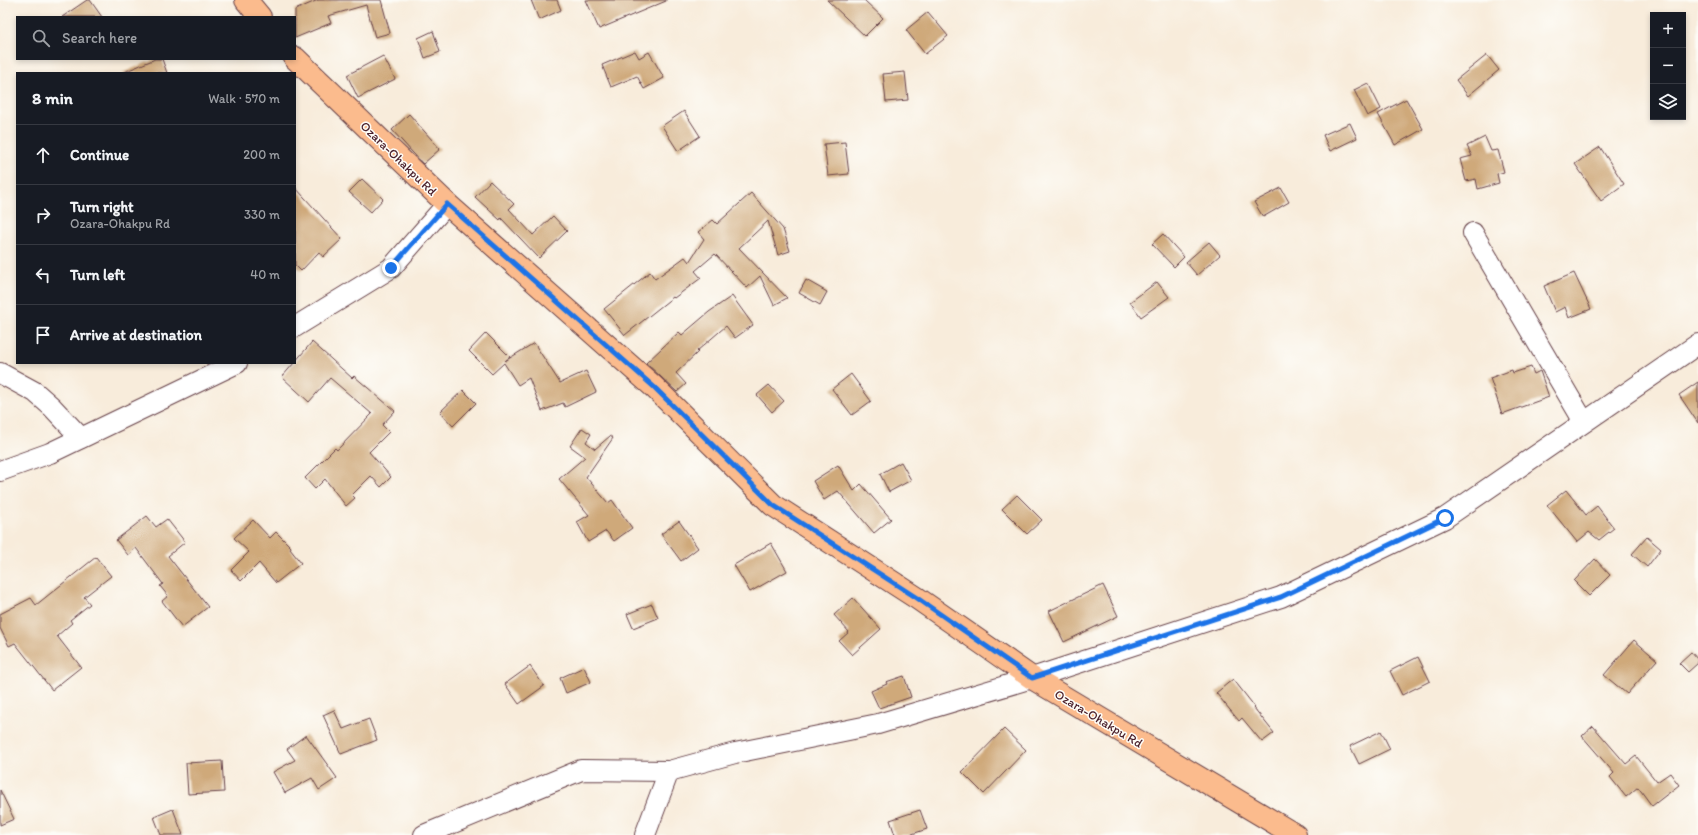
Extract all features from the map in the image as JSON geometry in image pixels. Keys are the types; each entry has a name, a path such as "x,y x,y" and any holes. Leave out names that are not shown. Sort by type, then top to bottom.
{"main road":[{"path":"246,0 259,16"},
{"name":"Ozara-Ohakpu Rd","path":"296,59 447,204 654,387 773,505 917,598 1032,678 1295,835"}],"street":[{"path":"296,326 391,268 447,204"},
{"path":"1473,233 1584,422"},
{"path":"424,835 581,770 669,771 735,753 878,724 1032,678 1281,597 1445,518 1698,344"},
{"path":"0,471 50,453 235,364"},
{"path":"0,373 34,392 52,407 80,438"},
{"path":"646,835 669,771"}],"building":[{"path":"87,0 90,0 101,16 63,16"},
{"path":"318,0 381,0 390,33 375,37 366,5 328,16 331,23 296,38 295,10"},
{"path":"531,0 557,0 561,10 539,20"},
{"path":"586,0 666,0 666,1 599,29"},
{"path":"827,0 864,0 883,18 865,36"},
{"path":"928,12 948,36 925,54 906,30"},
{"path":"433,31 440,52 425,58 418,38"},
{"path":"635,51 639,58 649,52 664,78 644,89 637,76 611,87 602,65"},
{"path":"1487,55 1499,70 1468,96 1456,80"},
{"path":"383,56 395,79 358,98 347,75"},
{"path":"153,60 162,60 167,72 124,72"},
{"path":"905,72 908,100 886,102 883,74"},
{"path":"1368,83 1381,109 1367,116 1354,90"},
{"path":"1406,99 1423,129 1395,145 1378,114"},
{"path":"684,111 700,136 678,151 662,126"},
{"path":"409,114 440,149 423,164 392,130"},
{"path":"1350,123 1357,138 1330,151 1323,135"},
{"path":"1485,137 1491,151 1498,150 1504,172 1497,174 1499,183 1478,189 1476,179 1466,181 1460,159 1472,156 1467,146"},
{"path":"845,142 849,174 828,176 824,144"},
{"path":"1600,147 1624,184 1601,201 1575,164"},
{"path":"362,179 383,199 371,212 349,192"},
{"path":"490,181 514,204 509,209 533,235 553,216 567,231 539,258 501,218 500,220 475,197"},
{"path":"296,188 342,239 323,257 319,252 301,271 296,266"},
{"path":"1281,188 1289,202 1263,217 1254,202"},
{"path":"751,193 783,229 790,251 778,255 768,221 739,248 787,298 774,305 760,276 747,288 715,254 695,271 701,278 674,298 673,297 625,335 604,309 650,272 655,279 685,257 689,262 704,239 698,232 713,220 717,224"},
{"path":"1163,234 1184,257 1174,267 1152,244"},
{"path":"1209,242 1220,255 1197,275 1186,262"},
{"path":"1574,273 1591,309 1569,318 1565,307 1555,312 1544,286"},
{"path":"806,280 827,292 820,305 799,293"},
{"path":"1157,282 1169,297 1141,317 1130,302"},
{"path":"732,296 753,325 735,338 726,326 697,351 698,352 676,373 686,384 677,392 646,363 679,332 682,335 709,312"},
{"path":"486,333 510,357 505,361 534,343 560,383 586,371 596,392 565,407 563,403 542,411 529,378 518,385 504,363 492,374 469,351"},
{"path":"312,342 352,378 354,376 395,411 382,425 389,432 369,452 391,477 381,487 371,476 352,495 355,498 346,506 325,479 315,489 305,478 335,448 337,450 372,414 330,378 309,402 282,377 293,364 296,364 296,361"},
{"path":"1531,367 1534,374 1540,371 1549,397 1502,414 1490,378 1512,370 1513,373"},
{"path":"851,374 871,401 852,415 832,389"},
{"path":"1698,382 1698,423 1679,395"},
{"path":"769,385 784,401 772,412 757,395"},
{"path":"463,390 476,403 453,426 440,412"},
{"path":"582,428 591,434 586,442 595,449 610,436 613,438 586,477 608,503 612,500 632,528 614,541 606,531 588,542 577,522 589,515 559,479 585,457 570,446"},
{"path":"901,462 911,480 889,492 880,474"},
{"path":"838,465 854,491 861,484 891,519 874,533 838,491 824,500 813,481"},
{"path":"1566,490 1586,515 1597,506 1614,528 1599,540 1589,532 1577,542 1547,505"},
{"path":"1017,495 1042,520 1027,534 1002,509"},
{"path":"147,516 156,527 167,519 185,542 168,556 208,607 182,627 162,601 168,596 160,586 163,584 136,548 128,555 116,540"},
{"path":"253,520 270,538 276,532 291,547 290,549 301,563 276,583 259,563 241,581 231,570 249,552 234,538"},
{"path":"679,521 698,548 681,561 661,534"},
{"path":"1647,537 1661,549 1647,567 1632,554"},
{"path":"771,543 787,571 750,592 734,565"},
{"path":"96,557 111,576 84,597 90,604 70,620 72,623 57,636 81,667 52,690 15,643 9,646 0,628 0,614 31,598 36,605"},
{"path":"1595,559 1610,575 1589,596 1574,581"},
{"path":"1103,585 1118,616 1064,642 1049,611"},
{"path":"853,598 881,629 852,655 839,641 849,632 834,615"},
{"path":"652,604 658,618 633,628 627,614"},
{"path":"1634,640 1657,660 1627,694 1604,675"},
{"path":"1691,652 1698,660 1698,663 1688,672 1679,663"},
{"path":"1418,657 1430,681 1402,695 1390,671"},
{"path":"530,666 544,686 519,704 505,684"},
{"path":"584,667 591,682 566,693 560,678"},
{"path":"904,676 911,697 879,708 871,691 887,684 886,682"},
{"path":"1233,679 1274,733 1262,742 1242,718 1239,721 1216,693"},
{"path":"334,710 343,729 369,719 377,740 341,754 323,715"},
{"path":"1593,726 1626,764 1636,756 1657,782 1670,773 1679,785 1652,806 1638,787 1626,797 1610,777 1614,773 1582,736"},
{"path":"1004,729 1026,750 984,794 962,772"},
{"path":"1381,731 1390,749 1359,764 1350,746"},
{"path":"306,735 337,778 319,790 312,778 285,793 273,772 295,760 287,749"},
{"path":"222,761 224,792 188,794 186,763"},
{"path":"0,790 14,819 0,825"},
{"path":"173,809 183,835 161,835 154,817"},
{"path":"920,810 927,829 909,835 895,835 890,820"}],"route":[{"path":"391,268 447,204 654,387 773,505 917,598 1032,678 1281,597 1445,518"}]}
